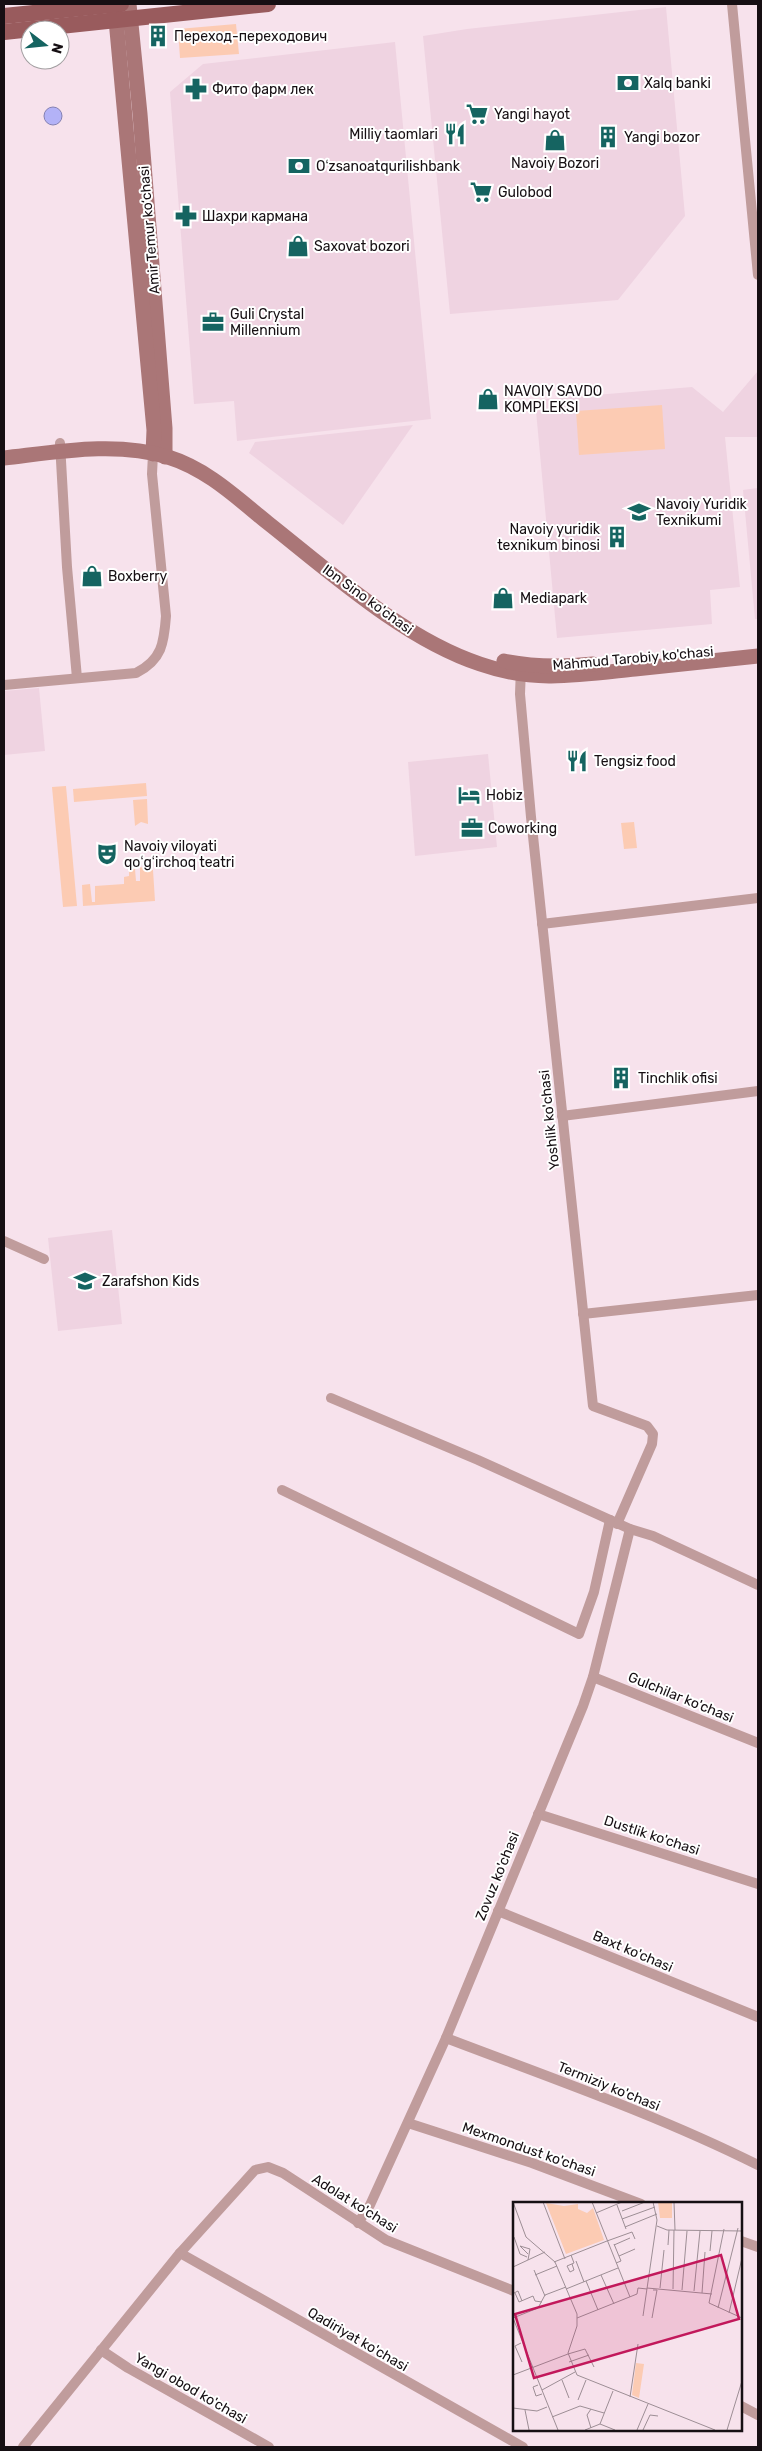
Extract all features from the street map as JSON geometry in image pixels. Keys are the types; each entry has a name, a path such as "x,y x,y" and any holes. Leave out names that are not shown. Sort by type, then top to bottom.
{"main road":[{"path":"121,4 121,10"},
{"path":"4,16 268,4"},
{"path":"4,32 121,10"},
{"name":"Amir Temur ko‘chasi","path":"121,10 154,430 159,451"},
{"name":"Mahmud Tarobiy ko'chasi","path":"4,450 61,448 96,441 192,456 223,475 401,615 464,650 520,670 758,647"},
{"path":"4,458 61,448"},
{"path":"520,670 562,677 758,656"}],"street":[{"path":"732,4 753,167 758,275"},
{"path":"61,448 67,567 76,678"},
{"path":"4,685 136,673 145,669 158,656 164,638 166,606 152,474 159,451"},
{"name":"Yoshlik ko'chasi","path":"520,670 520,694 542,924 593,1406 647,1426 654,1434 652,1444 614,1522"},
{"path":"542,924 758,898"},
{"path":"562,1116 758,1091"},
{"path":"4,1242 44,1259"},
{"path":"583,1314 758,1295"},
{"path":"331,1398 478,1460 630,1529 653,1536 758,1585"},
{"path":"282,1490 579,1634 594,1592 614,1522"},
{"name":"Zovuz ko'chasi","path":"358,2222 370,2205 446,2038 583,1706 593,1677 630,1529"},
{"name":"Gulchilar ko'chasi","path":"593,1677 758,1743"},
{"name":"Dustlik ko'chasi","path":"538,1814 758,1884"},
{"name":"Baxt ko'chasi","path":"498,1911 758,2017"},
{"name":"Termiziy ko'chasi","path":"446,2038 624,2106 720,2146 758,2165"},
{"name":"Mexmondust ko'chasi","path":"408,2123 532,2163 636,2202"},
{"name":"Adolat ko'chasi","path":"180,2253 255,2170 268,2167 283,2173 386,2240 513,2291"},
{"path":"742,2241 758,2247"},
{"path":"23,2447 180,2253"},
{"name":"Qadiriyat ko'chasi","path":"180,2253 523,2447"},
{"name":"Yangi obod ko'chasi","path":"101,2350 128,2368 268,2447"},
{"path":"742,2407 758,2415"}],"shaded area":[{"name":"Navoiy Bozori","path":"666,7 685,216 618,300 450,314 423,36 467,29"},
{"path":"236,24 239,54 180,58 178,29"},
{"name":"Saxovat bozori","path":"395,42 431,419 237,441 234,401 194,404 170,92 203,64"},
{"name":"Navoiy Yuridik Texnikumi","path":"758,371 758,437 725,437 740,587 710,590 712,624 557,638 535,400 692,387 723,412"},
{"path":"662,405 665,449 579,455 576,411"},
{"path":"413,425 343,525 249,453 255,442"},
{"path":"758,488 758,619 755,619 743,490"},
{"path":"39,688 45,751 4,755 4,691"},
{"path":"488,754 497,847 415,856 408,762"},
{"path":"146,783 147,796 74,802 73,789"},
{"path":"66,786 77,906 63,907 52,787"},
{"path":"147,799 148,824 141,822 135,826 133,800"},
{"path":"634,822 637,848 624,849 621,823"},
{"path":"140,867 153,870 155,901 83,906 82,885 90,884 92,902 95,902 95,886 124,884 124,877 129,876 129,870 135,869 136,881 140,881"},
{"name":"Zarafshon Kids","path":"112,1230 122,1324 58,1331 48,1238"}],"water":[{"path":"49,107 57,107 62,112 60,123 49,125 44,120 44,112"}],"place":[{"name":"Переход-переходович","path":"158,36"},
{"name":"Xalq banki","path":"628,83"},
{"name":"Фито фарм лек","path":"196,89"},
{"name":"Yangi hayot","path":"477,114"},
{"name":"Milliy taomlari","path":"455,134"},
{"name":"Yangi bozor","path":"608,137"},
{"name":"Navoiy Bozori","path":"555,140"},
{"name":"Oʻzsanoatqurilishbank","path":"299,166"},
{"name":"Gulobod","path":"481,192"},
{"name":"Шахри кармана","path":"186,216"},
{"name":"Saxovat bozori","path":"298,246"},
{"name":"Guli Crystal Millennium","path":"213,322"},
{"name":"NAVOIY SAVDO KOMPLEKSI","path":"488,399"},
{"name":"Navoiy Yuridik Texnikumi","path":"639,512"},
{"name":"Navoiy yuridik texnikum binosi","path":"617,537"},
{"name":"Boxberry","path":"92,576"},
{"name":"Mediapark","path":"503,598"},
{"name":"Tengsiz food","path":"577,761"},
{"name":"Hobiz","path":"469,795"},
{"name":"Coworking","path":"472,828"},
{"name":"Navoiy viloyati qoʻgʻirchoq teatri","path":"107,854"},
{"name":"Tinchlik ofisi","path":"621,1078"},
{"name":"Zarafshon Kids","path":"85,1281"}]}
